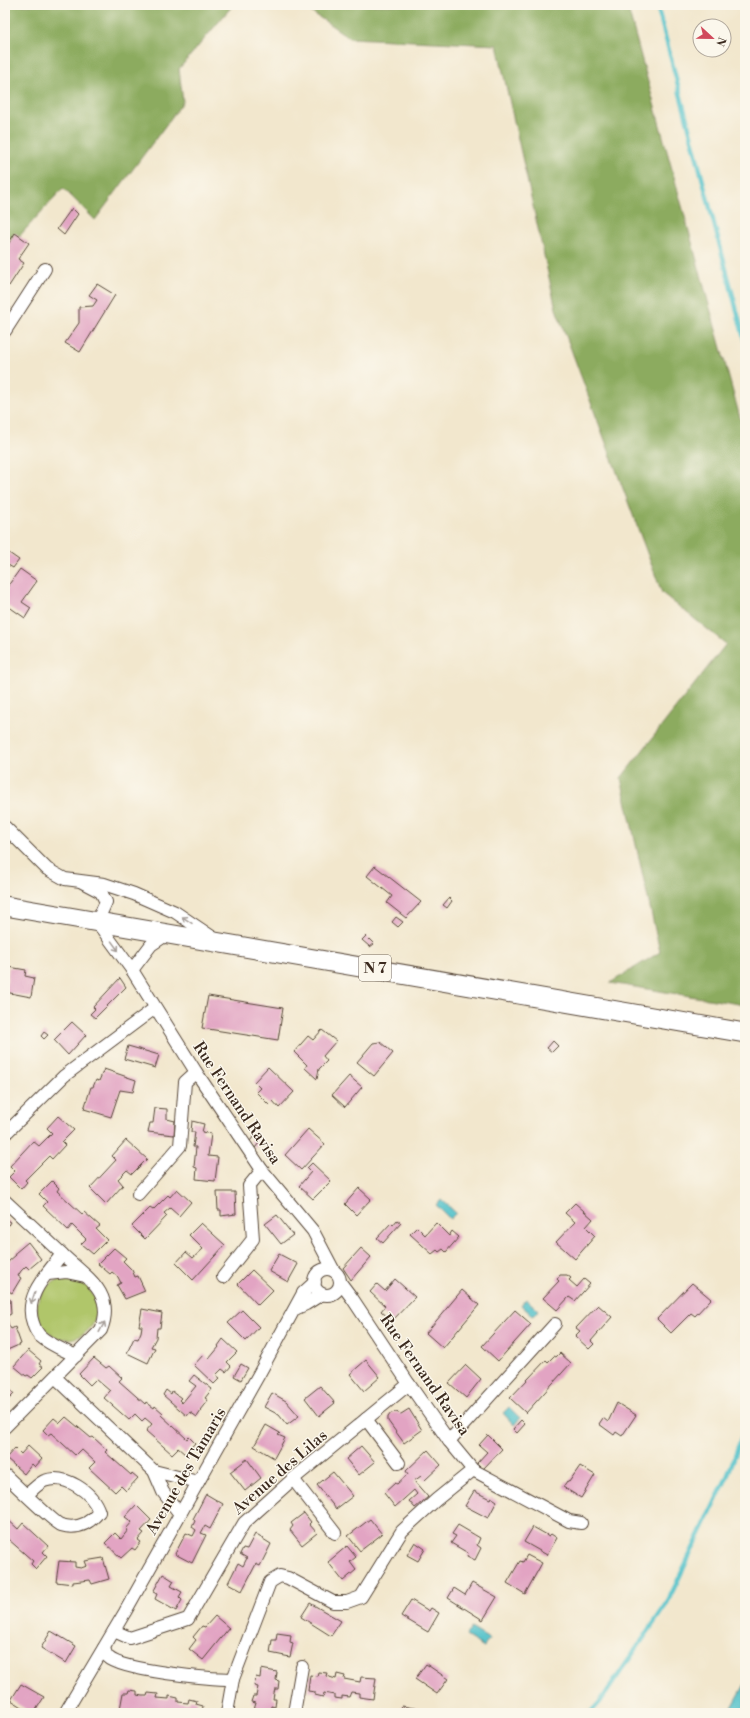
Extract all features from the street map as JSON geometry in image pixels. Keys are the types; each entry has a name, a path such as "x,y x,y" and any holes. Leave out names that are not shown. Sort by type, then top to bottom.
{"main road":[{"name":"N 7","path":"5,906 745,1033"}],"street":[{"path":"5,330 45,269"},
{"path":"5,828 47,869 65,879 104,884 134,894 175,912 219,942"},
{"path":"82,882 101,892 106,902 97,922"},
{"name":"Rue Fernand Ravisa","path":"97,922 132,970 196,1072 262,1170 313,1231 323,1248 336,1282 352,1298 449,1441 473,1470"},
{"path":"132,970 150,945 169,933"},
{"path":"5,1134 64,1076 155,1008"},
{"path":"138,1194 180,1146 185,1082 196,1072"},
{"path":"223,1277 254,1239 249,1186 262,1170"},
{"path":"5,1201 85,1276 102,1294 106,1312 101,1330 5,1427"},
{"path":"317,1277 326,1270 336,1282 330,1295 322,1294 316,1288 317,1277 323,1248"},
{"path":"62,1254 35,1292 32,1300 31,1318 39,1335 47,1341 76,1356"},
{"path":"48,1274 66,1272 85,1276"},
{"name":"Avenue des Tamaris","path":"65,1713 114,1631 303,1293 317,1277"},
{"path":"295,1309 322,1294"},
{"path":"449,1441 555,1324"},
{"path":"55,1377 154,1471 163,1492 180,1514"},
{"name":"Avenue des Lilas","path":"114,1631 130,1638 188,1619 244,1523 293,1479 409,1384"},
{"path":"366,1419 399,1463"},
{"path":"228,1713 234,1679 270,1582 280,1576 288,1578 333,1602 347,1602 361,1597 402,1531 436,1500 473,1470 570,1521 581,1523"},
{"path":"154,1471 198,1482"},
{"path":"5,1475 59,1525 77,1528 93,1519 99,1512 96,1503 72,1482 55,1479 44,1481 27,1495"},
{"path":"293,1479 335,1532"},
{"path":"104,1648 107,1656 117,1662 193,1677 234,1679"},
{"path":"294,1713 302,1667"}],"green space":[{"path":"5,5 233,5 179,69 183,102 95,220 63,188 5,252"},
{"path":"301,5 627,5 745,436 745,1005 610,983 660,952 621,778 726,644 662,593 556,309 497,45 350,38"},
{"path":"67,1279 84,1284 92,1292 97,1309 92,1326 84,1334 67,1339 50,1334 42,1326 37,1309 42,1292 50,1284"}],"water":[{"path":"441,1199 456,1213 450,1219 436,1205"},
{"path":"526,1299 538,1310 533,1316 521,1305"},
{"path":"509,1407 520,1418 514,1425 503,1413"},
{"path":"471,1628 489,1639 484,1647 466,1636"},
{"path":"745,1684 745,1713 729,1713"}],"building":[{"path":"72,208 78,214 64,235 57,229"},
{"path":"15,233 29,243 18,259 24,263 9,286 5,283 5,249"},
{"path":"97,284 115,295 80,352 65,343 79,323 79,307 93,306 97,300 89,295"},
{"path":"9,553 19,560 13,568 5,563 5,558"},
{"path":"20,569 37,581 22,602 31,608 25,618 5,604 5,590"},
{"path":"375,866 421,902 406,918 387,903 392,896 367,876"},
{"path":"449,898 452,901 447,908 443,905"},
{"path":"396,917 403,922 398,927 392,922"},
{"path":"366,936 374,944 370,947 362,940"},
{"path":"9,967 26,970 25,976 34,978 31,997 5,992"},
{"path":"120,978 126,987 95,1018 90,1014 95,1009 93,1007"},
{"path":"208,996 283,1008 278,1040 202,1028"},
{"path":"72,1022 86,1035 68,1055 54,1040"},
{"path":"322,1030 336,1041 323,1056 327,1061 319,1069 317,1079 305,1068 307,1065 294,1052 308,1036 313,1040"},
{"path":"44,1032 48,1035 44,1039 41,1036"},
{"path":"553,1041 558,1046 552,1052 547,1048"},
{"path":"380,1042 393,1053 374,1076 357,1062 373,1043"},
{"path":"128,1046 159,1055 155,1068 124,1059"},
{"path":"268,1067 294,1092 279,1108 273,1101 269,1105 256,1092 260,1088 254,1082"},
{"path":"104,1069 136,1080 133,1092 120,1090 111,1117 84,1109 91,1087 93,1087 96,1080 99,1081"},
{"path":"349,1076 362,1087 345,1107 332,1095"},
{"path":"155,1108 167,1109 167,1119 175,1121 174,1135 148,1132 150,1123 153,1123"},
{"path":"58,1116 74,1130 62,1142 65,1145 52,1159 49,1156 25,1180 27,1182 21,1189 9,1177 15,1171 10,1166 33,1141 39,1146 52,1133 47,1128"},
{"path":"192,1121 204,1124 202,1132 211,1134 208,1156 218,1157 215,1181 196,1179 197,1168 194,1167 196,1147 193,1147 195,1132 191,1132"},
{"path":"308,1129 325,1144 301,1170 285,1155"},
{"path":"254,1136 259,1143 255,1148 250,1141"},
{"path":"126,1140 147,1159 132,1174 127,1170 118,1179 123,1185 106,1204 90,1188 116,1160 112,1156"},
{"path":"312,1163 331,1181 313,1199 299,1186 311,1172 307,1168"},
{"path":"52,1181 59,1188 57,1191 82,1214 84,1212 100,1226 96,1229 107,1240 93,1254 81,1244 86,1239 72,1225 68,1230 43,1206 47,1202 39,1194"},
{"path":"359,1188 371,1199 356,1215 345,1204"},
{"path":"177,1189 191,1202 179,1216 170,1208 164,1213 167,1216 145,1239 132,1226 150,1208 153,1210 168,1195 170,1197"},
{"path":"217,1192 235,1192 236,1214 221,1216 221,1210 218,1210"},
{"path":"575,1203 593,1219 586,1227 595,1236 575,1259 556,1242 575,1222 565,1213"},
{"path":"277,1215 293,1235 281,1244 265,1224"},
{"path":"5,1219 10,1222 5,1231"},
{"path":"397,1220 401,1223 383,1243 377,1238 391,1223 393,1225"},
{"path":"201,1223 225,1245 193,1280 176,1263 186,1252 193,1258 203,1249 189,1235"},
{"path":"436,1223 449,1236 452,1231 459,1237 446,1252 443,1249 439,1252 437,1250 432,1254 410,1234 417,1227 425,1235"},
{"path":"28,1242 41,1259 29,1269 26,1266 21,1271 18,1276 21,1278 12,1293 5,1289 5,1267 16,1255 15,1253"},
{"path":"114,1248 126,1258 123,1261 132,1270 135,1277 138,1276 145,1291 125,1299 117,1285 121,1283 118,1277 112,1272 110,1274 98,1264"},
{"path":"361,1248 371,1257 351,1280 343,1268"},
{"path":"279,1254 298,1264 288,1282 269,1271"},
{"path":"252,1270 273,1290 258,1305 238,1284"},
{"path":"560,1275 567,1275 571,1278 569,1280 577,1287 584,1279 590,1284 575,1301 569,1297 557,1310 543,1298 559,1281 557,1279"},
{"path":"395,1279 415,1297 392,1321 381,1311 385,1306 370,1292 377,1284 385,1291"},
{"path":"692,1283 711,1299 695,1316 691,1313 671,1333 657,1319"},
{"path":"462,1290 479,1305 443,1348 426,1333"},
{"path":"5,1299 10,1299 11,1314 7,1316 8,1324 11,1329 15,1327 21,1344 5,1351"},
{"path":"598,1305 612,1317 591,1341 594,1344 589,1349 575,1336 580,1331 576,1328"},
{"path":"142,1309 162,1313 160,1328 157,1328 156,1338 151,1347 155,1348 148,1363 127,1353 134,1338 138,1339 141,1332 142,1326 139,1326"},
{"path":"242,1310 259,1327 246,1341 228,1323"},
{"path":"515,1310 531,1324 498,1361 482,1346"},
{"path":"223,1339 237,1352 227,1362 231,1366 226,1372 222,1369 216,1375 220,1378 214,1384 194,1365 204,1354 209,1359 219,1347 218,1346"},
{"path":"28,1350 41,1361 39,1364 43,1367 32,1378 28,1375 26,1376 14,1366"},
{"path":"560,1353 571,1363 526,1413 510,1398 546,1360 548,1362"},
{"path":"94,1358 106,1368 109,1366 122,1378 119,1381 145,1404 146,1402 154,1408 155,1406 163,1413 161,1415 187,1439 189,1437 195,1443 185,1454 178,1448 172,1454 146,1431 152,1424 145,1418 142,1421 135,1414 129,1420 104,1398 110,1391 96,1379 90,1385 79,1374"},
{"path":"366,1360 380,1377 364,1391 350,1374"},
{"path":"241,1364 248,1368 241,1380 234,1376"},
{"path":"466,1365 481,1379 466,1398 449,1383"},
{"path":"194,1375 212,1389 205,1398 208,1400 200,1410 201,1411 197,1417 190,1412 187,1416 163,1395 166,1390 171,1394 172,1391 181,1398 179,1400 182,1403 196,1386 189,1381"},
{"path":"320,1386 335,1403 319,1416 305,1398"},
{"path":"5,1388 7,1390 9,1388 14,1394 5,1403"},
{"path":"272,1393 286,1401 299,1416 287,1425 279,1415 264,1407"},
{"path":"617,1403 636,1415 622,1436 616,1432 614,1435 599,1424 603,1418 608,1422"},
{"path":"409,1409 422,1430 404,1443 388,1421 388,1417 391,1413 396,1412 401,1414"},
{"path":"66,1417 91,1438 93,1437 107,1450 105,1452 131,1475 132,1473 138,1478 126,1491 121,1486 115,1492 89,1468 95,1462 81,1449 75,1455 51,1433 48,1435 43,1430 54,1418 60,1423"},
{"path":"521,1420 525,1424 517,1433 513,1429"},
{"path":"266,1425 280,1433 278,1435 285,1438 274,1458 254,1446"},
{"path":"488,1435 502,1449 483,1469 477,1463 487,1452 479,1445"},
{"path":"28,1446 42,1459 35,1467 32,1464 24,1474 6,1458 15,1448 21,1454"},
{"path":"361,1446 375,1462 359,1475 346,1459"},
{"path":"428,1450 441,1465 425,1480 421,1476 414,1481 428,1497 415,1508 409,1501 417,1494 414,1490 395,1507 384,1493 408,1474 406,1471"},
{"path":"247,1459 261,1478 245,1491 230,1472"},
{"path":"580,1466 595,1475 581,1498 563,1487 567,1481 569,1482"},
{"path":"333,1472 353,1496 336,1509 317,1485"},
{"path":"474,1491 490,1499 491,1497 497,1501 488,1518 465,1506"},
{"path":"206,1494 223,1504 210,1529 205,1526 201,1533 206,1535 192,1563 175,1554 186,1533 193,1536 196,1530 192,1527 195,1521 193,1519"},
{"path":"136,1505 151,1520 141,1531 144,1533 138,1540 141,1542 135,1550 132,1548 121,1558 105,1543 115,1533 121,1539 128,1530 126,1529 132,1522 125,1517"},
{"path":"304,1513 311,1522 309,1524 317,1533 302,1545 290,1530 293,1526 291,1523"},
{"path":"5,1517 18,1529 23,1523 48,1546 43,1552 47,1556 36,1569 31,1564 33,1561 8,1539 5,1542"},
{"path":"370,1519 382,1534 360,1551 348,1536"},
{"path":"458,1525 480,1538 477,1545 481,1548 475,1560 467,1556 468,1553 451,1543 456,1536 452,1534"},
{"path":"533,1527 549,1536 551,1534 557,1538 547,1555 524,1542"},
{"path":"255,1534 271,1544 260,1566 256,1564 242,1591 228,1583 238,1563 243,1566 247,1558 240,1554 243,1548 247,1549"},
{"path":"415,1542 425,1549 418,1561 407,1555"},
{"path":"347,1546 356,1557 350,1562 356,1570 343,1581 328,1562"},
{"path":"527,1555 542,1563 525,1594 507,1583 520,1561 523,1562"},
{"path":"103,1558 109,1579 92,1584 90,1580 73,1582 73,1584 56,1582 59,1561 75,1562 75,1567 81,1568 87,1566 85,1561"},
{"path":"163,1574 174,1581 171,1586 182,1592 179,1597 182,1600 176,1611 155,1599 157,1594 153,1592"},
{"path":"472,1583 497,1597 483,1620 448,1598 454,1588 465,1595"},
{"path":"411,1600 429,1611 431,1608 439,1613 428,1632 401,1616"},
{"path":"310,1603 341,1621 331,1636 301,1617"},
{"path":"215,1616 229,1628 203,1660 189,1649 196,1640 193,1637 202,1626 205,1627"},
{"path":"51,1631 76,1646 66,1663 41,1648"},
{"path":"277,1633 291,1635 290,1642 293,1643 290,1657 270,1653 272,1640 276,1640"},
{"path":"426,1664 448,1679 437,1694 415,1679"},
{"path":"261,1669 277,1672 276,1680 279,1681 278,1689 275,1689 273,1699 276,1699 275,1707 271,1706 270,1713 253,1713 256,1703 251,1702 253,1696 256,1696 258,1687 254,1686 256,1677 260,1678"},
{"path":"318,1672 327,1673 326,1676 336,1679 337,1674 345,1676 344,1679 360,1682 361,1677 376,1678 373,1699 359,1697 359,1693 351,1692 349,1697 342,1696 342,1699 334,1698 334,1695 324,1693 323,1697 315,1695 315,1692 308,1691 310,1675 317,1676"},
{"path":"21,1684 44,1697 34,1713 11,1700"},
{"path":"129,1690 137,1691 137,1695 142,1696 147,1696 148,1693 158,1694 157,1698 169,1699 169,1696 178,1698 178,1702 188,1703 189,1699 197,1701 196,1704 203,1706 202,1713 141,1713 134,1711 134,1713 126,1713 126,1711 120,1709 123,1693 128,1693"},
{"path":"402,1706 420,1709 419,1713 400,1713"}],"waterway":[{"path":"657,5 745,342"},
{"path":"590,1713 600,1702 666,1605 727,1477 745,1428"}]}
